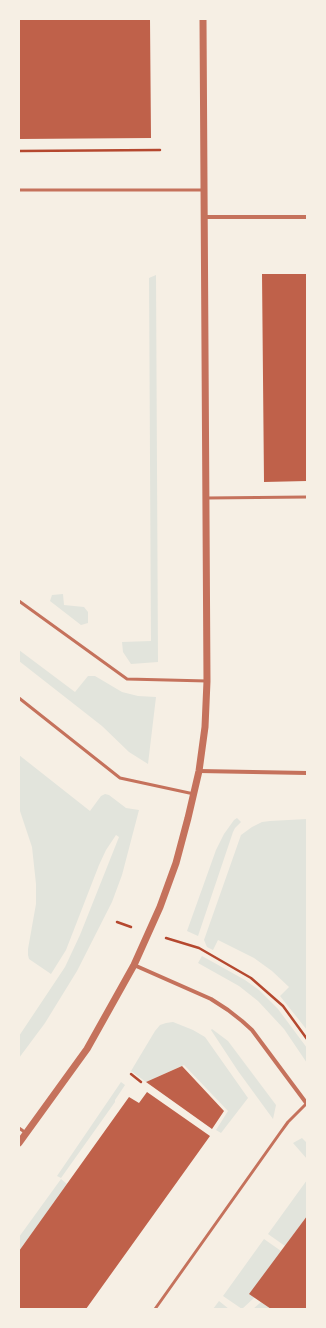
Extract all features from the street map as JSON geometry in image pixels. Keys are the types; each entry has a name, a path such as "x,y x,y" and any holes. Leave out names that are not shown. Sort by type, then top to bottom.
{"street":[{"path":"19,1143 87,1049 134,965 160,907 176,863 199,771 205,728 207,681 203,19"},
{"path":"205,217 307,217"},
{"path":"199,771 307,773"},
{"path":"134,965 211,999 242,1021 252,1030 307,1104"}],"lane":[{"path":"19,190 204,190"},
{"path":"206,498 307,497"},
{"path":"19,601 104,664 127,679 207,681"},
{"path":"19,698 120,778 194,794"},
{"path":"155,1309 284,1127 307,1104"},
{"path":"19,1128 26,1133"}],"path":[{"path":"19,151 160,150"},
{"path":"186,944 198,948 251,978 283,1006 307,1039"},
{"path":"131,1074 141,1082"}],"shaded area":[{"path":"156,275 158,662 131,664 123,652 122,642 151,641 149,278"},
{"path":"63,594 64,605 84,607 88,612 88,623 81,625 50,601 52,595"},
{"path":"19,650 75,692 88,676 95,676 122,692 138,696 156,697 148,764 129,752 102,726 19,661"},
{"path":"19,755 90,811 101,796 105,794 109,795 126,808 139,810 122,875 112,902 77,971 45,1023 19,1058 19,1036 65,967 80,935 119,837 116,835 106,850 66,950 51,974 29,959 28,955 36,904 36,884 32,847 19,808"},
{"path":"237,818 241,822 233,832 198,936 187,931 216,850 224,834"},
{"path":"307,819 307,1030 280,996 289,987 272,971 254,958 218,940 213,950 207,947 204,940 241,835 262,822"},
{"path":"202,956 245,980 259,990 278,1009 307,1048 307,1063 284,1029 258,1001 239,986 198,963"},
{"path":"173,1022 193,1030 205,1037 248,1098 221,1133 216,1130 228,1111 184,1065 146,1082 131,1071 160,1025"},
{"path":"212,1029 228,1041 276,1105 273,1119 238,1071 211,1030"},
{"path":"121,1082 125,1085 115,1102 61,1178 57,1176"},
{"path":"302,1138 307,1143 307,1159 293,1143"},
{"path":"61,1179 67,1184 19,1251 19,1237"},
{"path":"307,1180 307,1216 285,1246 268,1234"},
{"path":"264,1239 281,1251 255,1297 242,1309 223,1296"},
{"path":"219,1301 229,1309 213,1309"},
{"path":"261,1302 271,1309 253,1309"}],"building":[{"path":"19,19 150,19 151,138 19,139"},
{"path":"262,274 307,274 307,481 264,482"},
{"path":"182,1066 224,1111 212,1129 146,1082"},
{"path":"147,1092 210,1136 86,1309 19,1309 19,1251 129,1097 139,1103"},
{"path":"307,1216 307,1308 271,1309 249,1294"}]}
